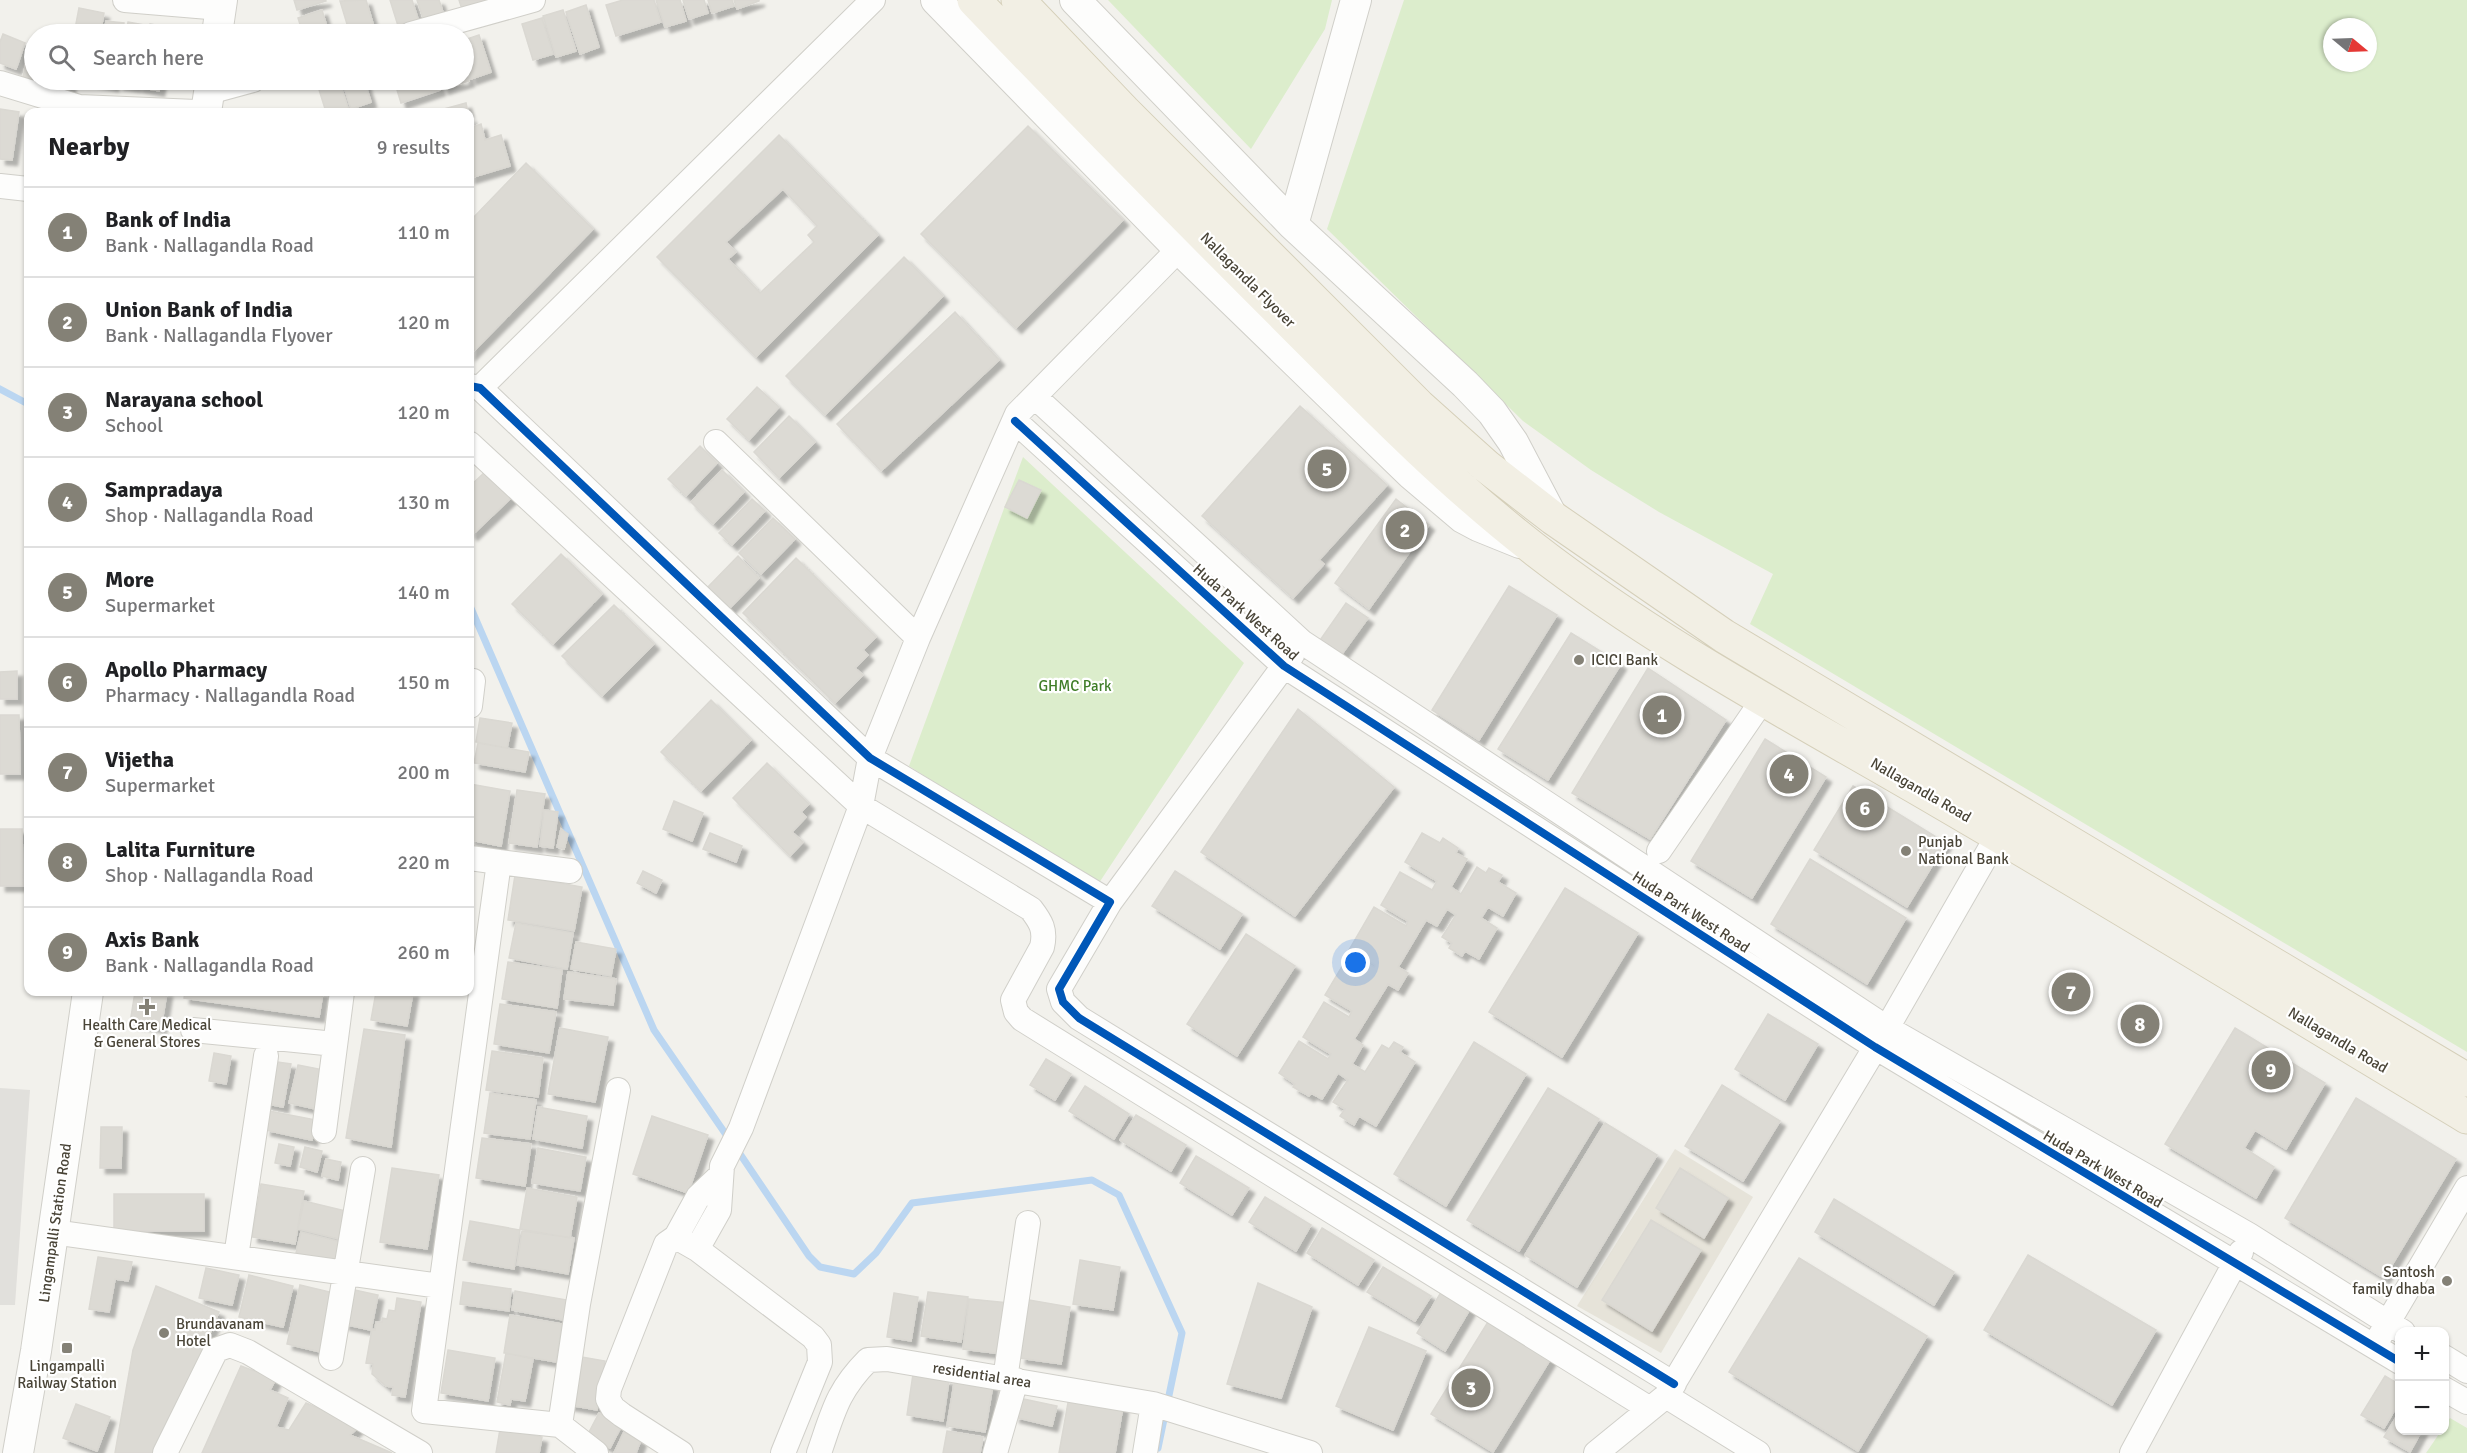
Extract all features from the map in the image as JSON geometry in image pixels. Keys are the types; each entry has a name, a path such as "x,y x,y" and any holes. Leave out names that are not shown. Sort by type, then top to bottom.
{"main road":[{"name":"Nallagandla Flyover","path":"974,0 1102,133 1396,428 1461,490 1534,549"},
{"name":"Nallagandla Flyover","path":"1018,0 1132,119 1419,406 1486,466 1553,518"},
{"name":"Nallagandla Road","path":"1553,518 1724,636 2467,1080"},
{"name":"Nallagandla Road","path":"1534,549 1609,603 1764,698 1998,835 2467,1117"}],"street":[{"path":"124,0 220,14"},
{"path":"447,24 533,0"},
{"path":"873,0 475,387 870,758 1110,902"},
{"path":"936,0 1179,249 1446,504 1478,526 1534,549"},
{"path":"1075,0 1293,225 1466,384 1492,412 1513,442 1553,518"},
{"path":"1293,225 1356,0"},
{"path":"0,83 78,107 206,99 228,90"},
{"path":"0,186 24,189"},
{"path":"681,1453 622,1415 613,1408 608,1399 613,1375 666,1244 676,1237 699,1197 721,1170 741,1128 861,806 870,758 918,638 1017,414 1179,249"},
{"name":"Huda Park West Road","path":"1035,397 1302,642 1881,1037 2249,1235 2396,1327"},
{"name":"Huda Park West Road","path":"1015,421 1284,666 1881,1037 2234,1264 2395,1359"},
{"path":"717,442 918,638"},
{"path":"474,448 861,806 1031,909 1043,926 1044,938 1042,947 1013,999 1016,1012 1022,1019 1758,1453"},
{"path":"1302,642 1110,902 1059,988 1063,1002 1079,1018 1663,1396"},
{"path":"1659,850 1764,698"},
{"path":"1596,1453 1663,1396 1881,1037 1998,835"},
{"path":"474,859 570,871"},
{"path":"498,862 424,1411 560,1425 596,1453"},
{"name":"Lingampalli Station Road","path":"18,1453 36,1351 87,996"},
{"path":"324,1131 341,996"},
{"path":"193,1030 335,1044"},
{"path":"236,1257 266,1056"},
{"path":"560,1425 578,1304 618,1090"},
{"path":"331,1358 363,1169"},
{"path":"697,1249 719,1210 721,1170"},
{"path":"2396,1327 2467,1188"},
{"path":"995,1453 1010,1380 1028,1223"},
{"path":"53,1232 440,1286"},
{"path":"2132,1453 2249,1235"},
{"path":"676,1237 697,1249 813,1337 819,1345 821,1354 817,1372 783,1453"},
{"path":"2373,1347 2395,1328"},
{"path":"165,1453 216,1350 230,1345 248,1352 420,1453"},
{"name":"residential area","path":"819,1453 838,1398 849,1379 868,1360 887,1359 1154,1404 1310,1453"},
{"path":"2449,1360 2467,1371"},
{"path":"2449,1391 2467,1402"},
{"path":"1145,1453 1154,1404"}],"shaded area":[{"path":"0,1088 30,1090 15,1305 0,1305"},
{"path":"1675,1149 1753,1197 1661,1353 1577,1306"}],"green space":[{"path":"1108,0 1332,0 1325,29 1251,149"},
{"path":"1404,0 2467,0 2467,1052 1750,624 1773,574 1659,512 1591,470 1523,421 1327,229"},
{"name":"GHMC Park","path":"1023,457 1244,663 1097,886 909,766"},
{"path":"2450,1418 2467,1428 2467,1453 2426,1453 2438,1435 2449,1435"}],"building":[{"path":"294,0 325,0 326,1 297,10"},
{"path":"366,0 373,24 347,24 340,1"},
{"path":"390,0 412,0 419,22 397,24"},
{"path":"417,0 439,0 444,15 424,21"},
{"path":"459,0 485,0 487,5 463,12"},
{"path":"623,0 654,0 661,22 616,36 606,5"},
{"path":"656,0 680,0 686,21 665,27"},
{"path":"683,0 704,0 708,13 689,19"},
{"path":"708,0 732,0 734,6 712,13"},
{"path":"734,0 759,0 759,1 737,9"},
{"path":"586,5 599,47 580,54 566,12"},
{"path":"79,8 104,13 102,24 76,24"},
{"path":"322,10 326,24 300,24 298,18"},
{"path":"563,10 576,51 556,57 543,16"},
{"path":"542,18 553,54 533,60 522,24"},
{"path":"106,21 124,23 124,24 106,24"},
{"path":"3,34 24,43 16,69 0,63 0,42"},
{"path":"479,35 491,72 474,78 474,37"},
{"path":"319,90 342,90 348,108 325,108"},
{"path":"345,90 367,90 371,102 351,108"},
{"path":"397,90 440,90 401,103"},
{"path":"466,103 467,108 448,108"},
{"path":"0,109 19,112 12,160 0,159"},
{"path":"481,124 485,140 501,135 510,166 474,177 474,127"},
{"path":"1028,126 1123,220 1016,328 921,234"},
{"path":"779,135 878,235 756,357 657,257","holes":["783,189 817,226 808,235 814,242 760,293 728,259 736,252 726,242"]},
{"path":"526,163 593,229 474,351 474,217"},
{"path":"904,257 943,296 825,415 786,376"},
{"path":"955,312 999,360 881,471 837,424"},
{"path":"757,387 779,407 749,440 727,419"},
{"path":"1300,406 1387,485 1319,560 1324,564 1293,598 1202,516"},
{"path":"789,416 815,442 779,478 754,452"},
{"path":"700,446 717,463 686,496 668,479"},
{"path":"487,470 512,497 474,533 474,482"},
{"path":"722,470 744,492 713,524 691,502"},
{"path":"1019,480 1041,490 1027,518 1005,507"},
{"path":"752,499 765,511 732,545 719,533"},
{"path":"1396,499 1429,525 1369,609 1335,583"},
{"path":"773,518 795,539 761,574 739,553"},
{"path":"561,554 602,594 553,644 512,604"},
{"path":"738,556 759,578 727,611 705,590"},
{"path":"796,558 876,637 863,650 868,655 855,668 863,675 835,703 743,613"},
{"path":"1509,586 1557,615 1479,740 1432,710"},
{"path":"1346,603 1368,618 1339,658 1318,643"},
{"path":"614,605 654,644 602,696 562,656"},
{"path":"1571,633 1621,664 1548,780 1498,749"},
{"path":"1648,668 1726,720 1650,839 1572,793"},
{"path":"17,671 17,699 0,699 0,672"},
{"path":"711,700 751,740 701,791 661,752"},
{"path":"1298,709 1394,787 1295,916 1201,852"},
{"path":"0,715 19,715 20,774 0,774"},
{"path":"480,718 512,723 507,748 476,742"},
{"path":"1765,739 1826,777 1752,898 1691,861"},
{"path":"478,743 529,752 525,772 474,763"},
{"path":"767,763 809,804 801,812 806,817 792,832 803,842 790,856 733,798"},
{"path":"474,785 510,791 501,846 474,841"},
{"path":"1853,786 1946,843 1907,907 1814,850"},
{"path":"517,790 545,794 537,847 509,843"},
{"path":"674,801 703,813 692,841 663,829"},
{"path":"544,810 558,812 553,848 540,846"},
{"path":"0,829 22,829 23,886 0,886"},
{"path":"561,829 568,834 564,849 557,847"},
{"path":"710,833 742,846 736,862 703,849"},
{"path":"1422,833 1440,843 1443,838 1458,848 1456,853 1467,859 1451,887 1461,894 1477,867 1486,873 1489,868 1502,875 1498,882 1516,893 1503,916 1488,907 1481,918 1497,928 1479,959 1465,951 1462,956 1449,948 1452,943 1442,937 1456,915 1447,909 1437,926 1426,920 1398,967 1408,973 1398,990 1388,984 1354,1039 1363,1045 1352,1064 1365,1072 1382,1045 1389,1049 1394,1042 1403,1047 1400,1052 1415,1062 1376,1126 1359,1116 1354,1125 1340,1116 1345,1109 1333,1102 1348,1080 1338,1073 1322,1099 1311,1093 1309,1096 1293,1087 1295,1084 1279,1073 1299,1041 1328,1059 1331,1054 1303,1037 1324,1002 1349,1017 1352,1011 1325,995 1350,953 1374,967 1375,965 1349,950 1374,907 1406,926 1408,921 1381,905 1400,872 1432,890 1437,881 1405,862"},
{"path":"1810,859 1906,918 1867,984 1771,924"},
{"path":"643,871 662,880 656,893 637,883"},
{"path":"1175,871 1242,914 1220,949 1152,906"},
{"path":"515,875 582,887 574,931 508,920"},
{"path":"1565,888 1638,933 1562,1057 1489,1012"},
{"path":"516,923 573,933 567,969 509,958"},
{"path":"1246,934 1295,966 1237,1056 1187,1024"},
{"path":"576,942 616,949 611,976 571,969"},
{"path":"508,962 562,970 557,1008 502,999"},
{"path":"568,972 616,979 613,1005 564,999"},
{"path":"134,996 166,996 161,1028 130,1023"},
{"path":"184,996 322,996 319,1017 184,998"},
{"path":"375,996 412,996 407,1026 371,1020"},
{"path":"500,1004 556,1012 549,1053 494,1044"},
{"path":"1768,1014 1818,1044 1785,1100 1735,1069"},
{"path":"560,1028 608,1037 595,1102 548,1094"},
{"path":"2235,1028 2325,1083 2286,1149 2255,1130 2244,1148 2274,1167 2256,1198 2165,1144"},
{"path":"364,1029 405,1035 391,1147 346,1138"},
{"path":"1474,1042 1526,1074 1446,1206 1394,1174"},
{"path":"492,1051 543,1058 538,1097 486,1090"},
{"path":"214,1053 231,1056 226,1084 209,1081"},
{"path":"1046,1059 1071,1074 1055,1100 1030,1085"},
{"path":"270,1061 291,1064 283,1107 263,1103"},
{"path":"298,1065 324,1070 316,1109 289,1103"},
{"path":"1722,1085 1780,1121 1743,1181 1685,1146"},
{"path":"1085,1086 1129,1114 1114,1139 1069,1111"},
{"path":"1548,1088 1599,1119 1519,1251 1467,1220"},
{"path":"490,1093 536,1100 530,1139 484,1133"},
{"path":"2356,1098 2456,1159 2384,1278 2285,1218"},
{"path":"538,1107 587,1116 582,1148 533,1139"},
{"path":"269,1111 316,1120 312,1140 265,1130"},
{"path":"1136,1115 1186,1145 1171,1171 1120,1140"},
{"path":"652,1116 708,1135 688,1193 633,1174"},
{"path":"1605,1123 1657,1155 1577,1287 1525,1255"},
{"path":"101,1127 122,1127 121,1168 100,1168"},
{"path":"482,1138 531,1144 525,1186 476,1178"},
{"path":"279,1144 294,1147 290,1166 275,1163"},
{"path":"305,1147 322,1151 317,1172 300,1167"},
{"path":"538,1148 586,1157 580,1191 532,1183"},
{"path":"1196,1156 1249,1188 1232,1215 1180,1183"},
{"path":"326,1159 341,1162 338,1180 322,1176"},
{"path":"392,1168 439,1175 427,1249 380,1242"},
{"path":"1680,1168 1728,1198 1704,1238 1656,1208"},
{"path":"261,1184 304,1191 295,1244 252,1237"},
{"path":"527,1188 577,1197 570,1238 520,1229"},
{"path":"114,1194 204,1194 204,1231 114,1231"},
{"path":"1265,1197 1311,1225 1296,1251 1249,1222"},
{"path":"1834,1199 1954,1272 1934,1305 1815,1232"},
{"path":"304,1201 350,1212 343,1240 298,1229"},
{"path":"1651,1220 1701,1250 1652,1331 1602,1300"},
{"path":"470,1221 520,1230 514,1269 463,1260"},
{"path":"1322,1228 1374,1260 1358,1285 1307,1253"},
{"path":"522,1231 574,1238 568,1274 517,1265"},
{"path":"301,1232 341,1242 337,1263 296,1253"},
{"path":"2028,1255 2156,1330 2112,1405 1984,1330"},
{"path":"98,1257 132,1262 128,1281 115,1279 109,1312 89,1309"},
{"path":"1799,1258 1927,1336 1858,1451 1729,1372"},
{"path":"1080,1260 1120,1267 1113,1310 1073,1304"},
{"path":"1383,1267 1431,1296 1415,1321 1367,1292"},
{"path":"206,1268 239,1275 232,1305 199,1298"},
{"path":"249,1275 293,1286 283,1327 239,1317"},
{"path":"463,1282 511,1289 509,1311 460,1304"},
{"path":"1258,1283 1312,1307 1281,1398 1227,1384"},
{"path":"300,1285 334,1293 321,1352 287,1344"},
{"path":"156,1286 219,1312 160,1453 115,1453 133,1350"},
{"path":"1444,1287 1473,1304 1445,1351 1417,1333"},
{"path":"350,1289 378,1295 371,1330 343,1324"},
{"path":"515,1291 567,1300 564,1320 512,1310"},
{"path":"928,1292 968,1297 961,1342 921,1336"},
{"path":"894,1293 918,1297 911,1341 887,1337"},
{"path":"397,1298 421,1302 405,1397 392,1395 393,1387 386,1386 372,1374 373,1364 366,1363 372,1329 375,1330 376,1322 382,1322 382,1318 387,1319 389,1310 395,1311"},
{"path":"969,1299 1009,1303 1002,1354 963,1349"},
{"path":"1029,1300 1070,1307 1061,1364 1020,1358"},
{"path":"510,1315 562,1324 556,1362 504,1353"},
{"path":"1491,1317 1553,1355 1493,1452 1431,1414"},
{"path":"1369,1327 1426,1351 1393,1430 1336,1406"},
{"path":"448,1350 495,1358 488,1401 441,1393"},
{"path":"506,1353 533,1359 525,1401 511,1399 510,1405 497,1402"},
{"path":"576,1356 605,1361 597,1410 568,1405"},
{"path":"241,1366 276,1379 270,1390 288,1398 276,1427 289,1430 306,1403 360,1426 350,1435 392,1453 202,1453"},
{"path":"913,1374 949,1380 943,1421 907,1415"},
{"path":"2385,1376 2395,1382 2395,1409 2384,1428 2361,1415"},
{"path":"955,1378 993,1384 985,1432 947,1426"},
{"path":"1069,1397 1123,1406 1115,1453 1059,1453"},
{"path":"1019,1398 1057,1406 1052,1426 1014,1417"},
{"path":"76,1404 110,1417 97,1451 63,1438"},
{"path":"599,1413 622,1425 610,1448 587,1436"},
{"path":"2395,1419 2395,1435 2419,1435 2410,1452 2384,1437"},
{"path":"500,1429 542,1437 539,1453 496,1453"},
{"path":"947,1431 983,1437 980,1453 943,1453"},
{"path":"624,1432 641,1440 636,1453 614,1453"}],"waterway":[{"path":"0,389 24,402"},
{"path":"474,615 654,1030 729,1139"},
{"path":"736,1148 809,1256 820,1267 854,1274 876,1253 912,1203 1092,1180 1119,1195 1182,1333 1158,1448"}],"cycle path":[{"path":"474,387 480,388 870,758 1110,902 1059,989 1063,1002 1079,1018 1674,1384"},
{"path":"1015,421 1284,666 1875,1047 2395,1359"}],"place":[{"name":"More","path":"1327,469"},
{"name":"Union Bank of India","path":"1405,530"},
{"name":"ICICI Bank","path":"1579,660"},
{"name":"Bank of India","path":"1662,715"},
{"name":"Sampradaya","path":"1789,774"},
{"name":"Apollo Pharmacy","path":"1865,808"},
{"name":"Punjab National Bank","path":"1906,851"},
{"name":"Vijetha","path":"2071,992"},
{"name":"Health Care Medical & General Stores","path":"147,1007"},
{"name":"Lalita Furniture","path":"2140,1024"},
{"name":"Axis Bank","path":"2271,1070"},
{"name":"Santosh family dhaba","path":"2447,1281"},
{"name":"Brundavanam Hotel","path":"164,1333"},
{"name":"Lingampalli Railway Station","path":"67,1348"},
{"name":"Narayana school","path":"1471,1388"}]}
